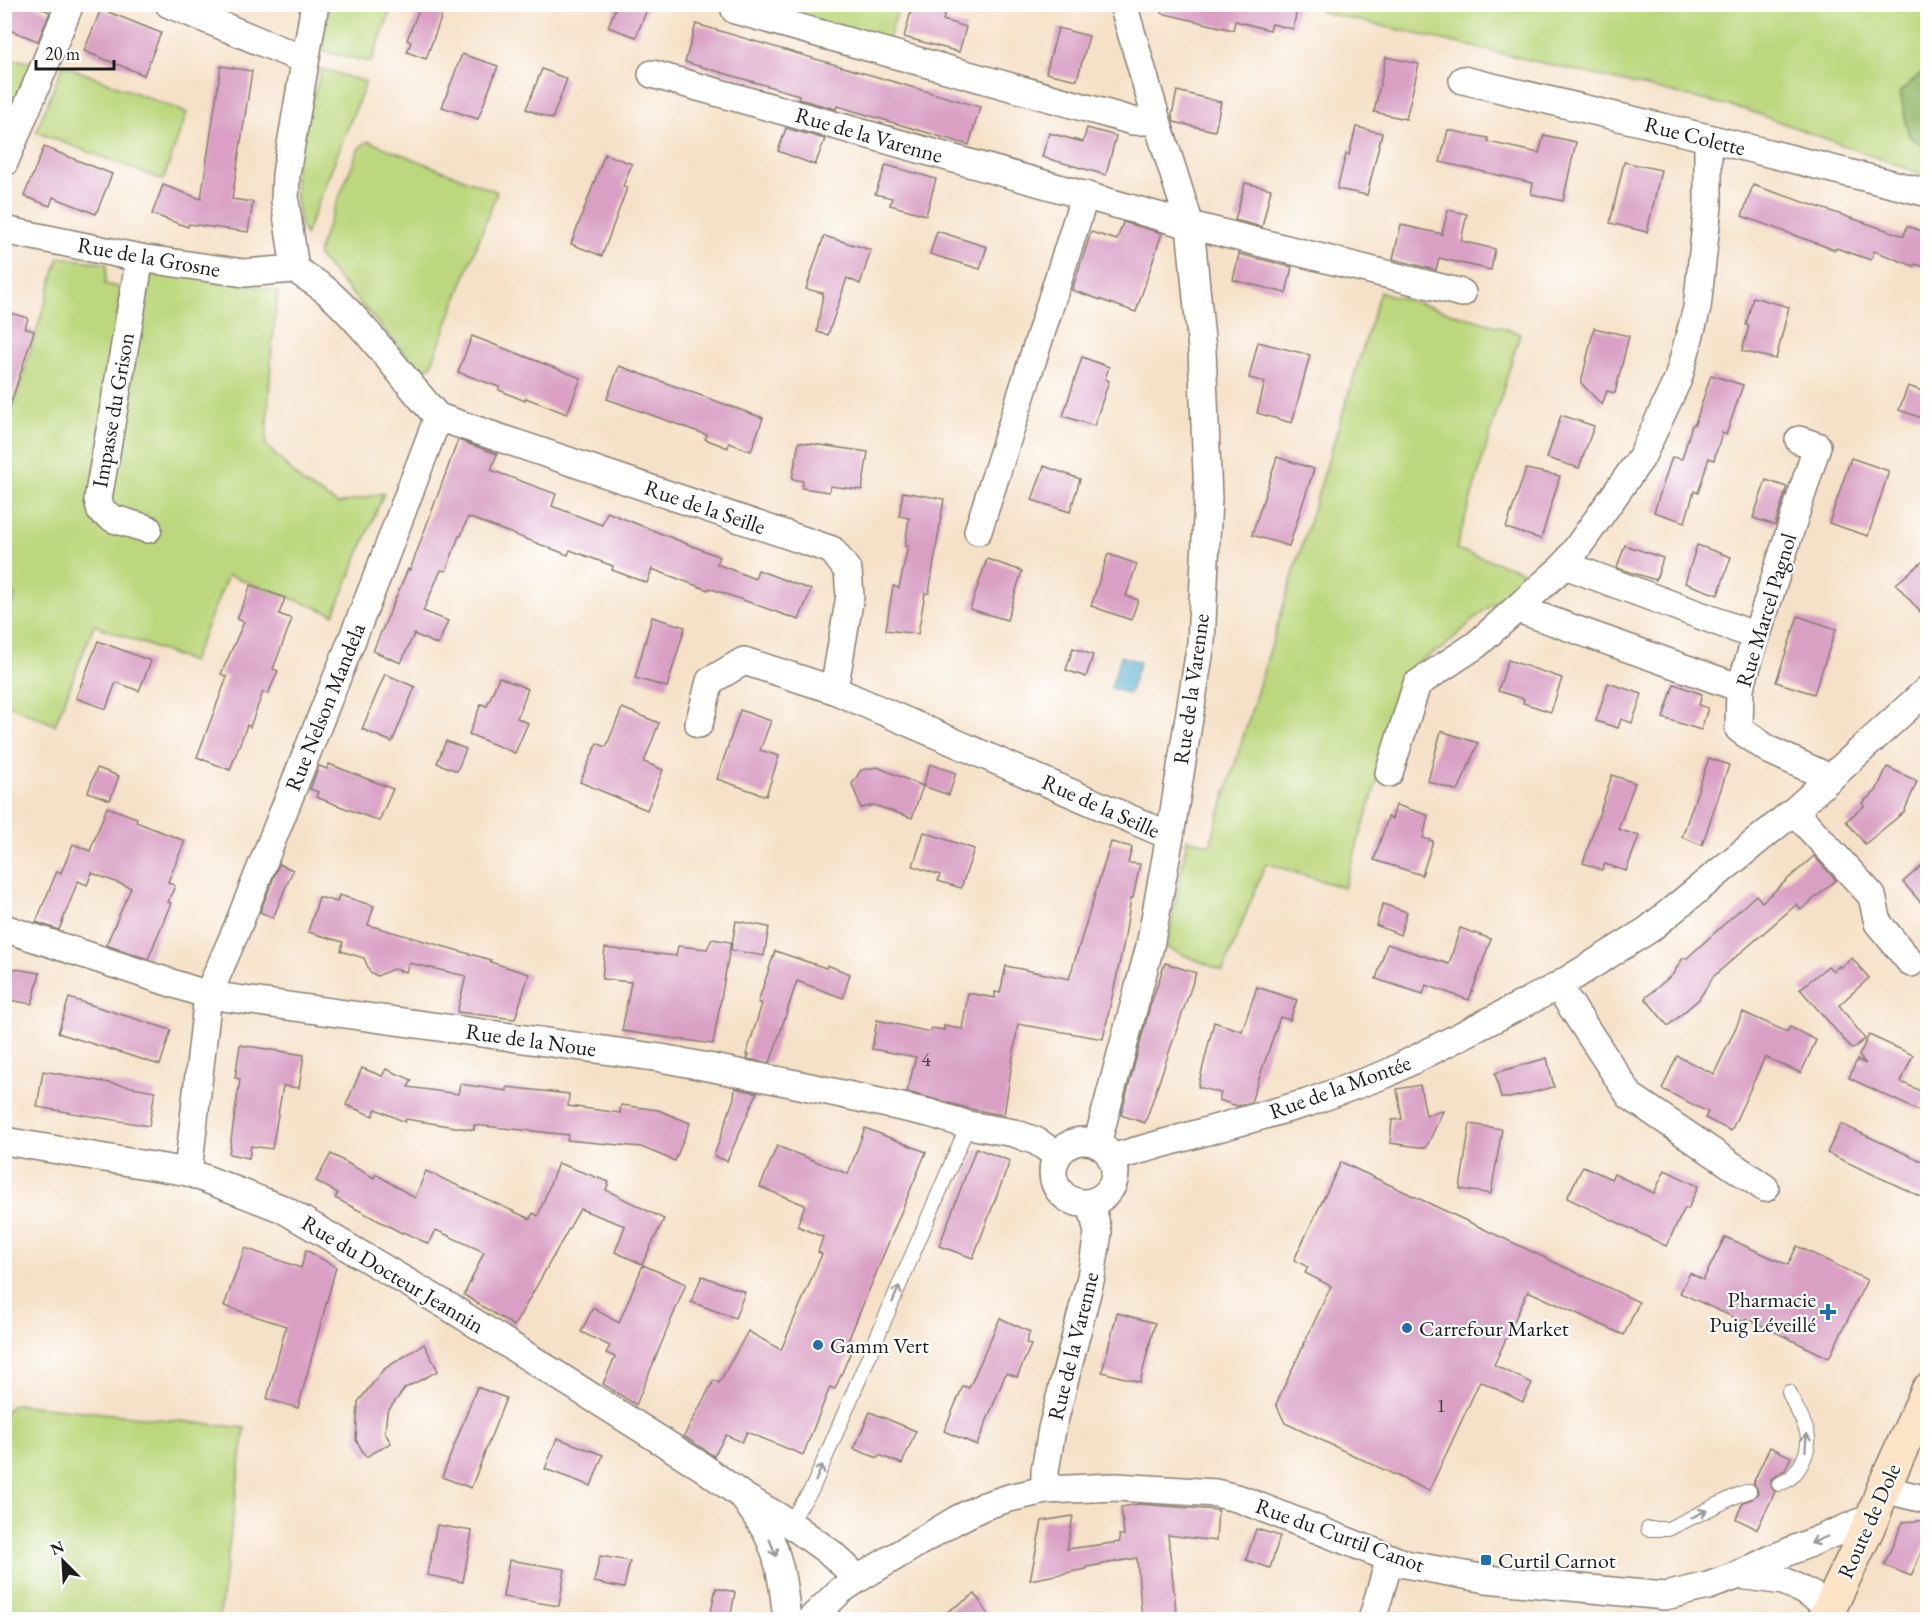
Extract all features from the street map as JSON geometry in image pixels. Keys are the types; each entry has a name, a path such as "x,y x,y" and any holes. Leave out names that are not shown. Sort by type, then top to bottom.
{"main road":[{"name":"Route de Dole","path":"1827,1612 1928,1390"}],"street":[{"path":"4,163 70,4"},
{"path":"169,4 305,60"},
{"path":"315,4 286,174 285,201 295,269 328,292 383,350 438,417"},
{"name":"Rue de la Varenne","path":"1104,1151 1150,946 1201,643 1208,498 1202,350 1190,225 1123,4"},
{"path":"735,10 1133,121 1157,121"},
{"name":"Rue de la Varenne","path":"652,74 1190,225 1462,293"},
{"name":"Rue Colette","path":"1463,80 1708,138 1928,194"},
{"path":"1389,773 1417,684 1476,645 1565,565 1641,458 1678,379 1697,308 1708,206 1708,138"},
{"path":"978,531 1085,195"},
{"name":"Rue de la Grosne","path":"4,230 140,258 244,273 295,269"},
{"name":"Impasse du Grison","path":"140,258 98,499 101,511 114,519 148,529"},
{"name":"Rue de la Seille","path":"438,417 832,550 848,571 850,596 834,690"},
{"name":"Rue Nelson Mandela","path":"188,1172 208,995 362,616 438,417"},
{"name":"Rue Marcel Pagnol","path":"1799,440 1817,446 1740,688 1739,729 1769,750 1830,778"},
{"path":"1565,565 1756,636"},
{"path":"1518,609 1740,688"},
{"name":"Rue de la Seille","path":"699,724 710,681 744,661 834,690 1170,836"},
{"name":"Rue de la Montée","path":"1104,1151 1306,1103 1386,1074 1558,986 1648,930 1794,812 1928,689"},
{"path":"1794,812 1872,896 1878,922 1911,963"},
{"name":"Rue de la Noue","path":"4,928 208,995 661,1058 791,1083 929,1113 968,1125 1014,1133 1036,1141 1057,1155"},
{"path":"1558,986 1630,1096 1765,1188"},
{"name":"Rue du Docteur Jeannin","path":"4,1141 188,1172 283,1209 451,1308 681,1453 744,1497 789,1523 832,1554 856,1580"},
{"path":"1079,1141 1104,1151 1114,1167 1112,1185 1107,1193 1091,1203 1072,1202 1064,1198 1058,1191 1052,1173 1057,1155 1079,1141"},
{"name":"Rue de la Varenne","path":"1045,1490 1045,1471 1052,1429 1091,1277 1098,1233 1091,1203"},
{"name":"Rue du Curtil Canot","path":"810,1620 840,1591 856,1580 956,1520 984,1506 1045,1490 1116,1488 1216,1493 1240,1499 1405,1564 1486,1579 1665,1596 1708,1586 1738,1575 1878,1503"},
{"name":"Rue du Docteur Jeannin","path":"744,1497 768,1536 777,1557 784,1589 787,1620"},
{"path":"1878,1503 1928,1500"},
{"path":"1372,1620 1390,1558"},
{"name":"Rue du Curtil Canot","path":"1738,1575 1784,1581 1827,1612"}],"lane":[{"path":"789,1523 812,1489 968,1125"},
{"path":"1779,1484 1786,1482 1798,1470 1806,1449 1807,1434 1789,1392"},
{"path":"1648,1529 1668,1529 1749,1491"}],"green space":[{"path":"1323,4 1927,5 1927,68 1900,92 1909,136 1927,148 1927,176 1747,110 1321,12"},
{"path":"329,5 393,5 371,62 320,51"},
{"path":"750,5 900,5 888,39"},
{"path":"5,58 36,63 5,141"},
{"path":"63,65 187,113 163,180 36,132"},
{"path":"1927,68 1927,148 1909,136 1900,92"},
{"path":"322,69 366,82 305,236 297,205 296,159"},
{"path":"368,141 497,192 431,366 421,371 318,256 320,245 359,148"},
{"path":"59,257 107,264 105,284 121,288 91,497 114,509 108,496 152,269 261,287 278,292 272,345 266,445 303,483 338,504 384,493 334,614 228,575 192,662 94,625 55,725 5,703 4,624 15,596 5,591 5,434"},
{"path":"1380,292 1520,333 1456,549 1534,575 1482,612 1444,647 1413,665 1344,888 1266,863 1223,971 1167,948 1187,839 1210,845"},
{"path":"15,1404 245,1428 219,1619 5,1619 4,1412"}],"water":[{"path":"1121,656 1140,662 1129,694 1111,688"}],"building":[{"path":"4,4 30,4 50,12 38,41 4,28"},
{"path":"426,4 446,4 426,59 407,52 411,42 407,40 420,7 425,8"},
{"path":"617,4 649,4 636,37 608,27"},
{"path":"913,4 948,4 943,20 966,27 959,52 904,37"},
{"path":"1162,4 1298,4 1293,29 1272,24 1270,30 1235,21 1233,30 1161,13"},
{"path":"101,9 161,33 144,75 84,51"},
{"path":"696,24 980,107 969,145 837,106 836,109 798,99 799,95 685,62"},
{"path":"1058,28 1089,36 1077,80 1046,73"},
{"path":"462,54 498,66 478,119 442,107"},
{"path":"1386,57 1419,64 1406,119 1374,112"},
{"path":"221,66 252,71 232,199 253,202 248,232 189,224 188,227 152,214 163,185 201,199"},
{"path":"542,69 567,79 552,119 526,109"},
{"path":"1177,91 1221,102 1215,131 1174,122 1172,115"},
{"path":"1356,127 1382,133 1367,195 1337,189"},
{"path":"786,128 825,139 815,165 778,151"},
{"path":"1087,128 1116,136 1106,175 1042,157 1049,133 1083,142"},
{"path":"1448,130 1488,138 1488,142 1539,153 1544,135 1576,142 1563,201 1531,194 1533,183 1440,162"},
{"path":"44,147 112,174 96,214 53,197 50,206 24,196"},
{"path":"605,154 632,164 623,186 627,188 602,256 571,244"},
{"path":"1624,162 1661,170 1647,232 1610,223"},
{"path":"886,165 936,179 926,215 890,205 892,198 875,194"},
{"path":"1245,183 1271,189 1262,227 1235,220"},
{"path":"1753,185 1904,236 1907,226 1928,233 1928,268 1915,264 1914,266 1874,251 1871,260 1836,248 1835,250 1742,216"},
{"path":"1448,210 1467,214 1461,241 1495,249 1491,270 1439,258 1436,270 1393,259 1401,225 1442,234"},
{"path":"1123,222 1162,233 1136,312 1072,290 1091,232 1117,240"},
{"path":"937,231 987,247 980,269 930,254"},
{"path":"824,236 871,250 860,284 847,278 828,335 817,332 823,293 806,289"},
{"path":"1239,254 1292,267 1286,293 1233,280"},
{"path":"1753,297 1789,307 1776,359 1742,351 1749,326 1746,325"},
{"path":"4,311 28,318 25,328 34,331 9,409 4,408"},
{"path":"1594,328 1629,336 1615,393 1607,391 1602,405 1581,383"},
{"path":"472,336 581,378 567,414 526,398 525,401 499,390 499,387 458,372"},
{"path":"1258,342 1310,355 1292,423 1257,413 1265,382 1249,378"},
{"path":"1082,357 1109,367 1105,379 1109,381 1094,426 1063,416"},
{"path":"619,366 763,418 751,451 729,443 728,448 705,439 707,435 607,399"},
{"path":"1711,375 1743,385 1726,435 1722,433 1714,460 1709,458 1698,493 1694,491 1685,522 1654,512 1672,457 1682,459"},
{"path":"1908,386 1928,393 1928,403 1922,418 1899,410"},
{"path":"1561,415 1594,426 1579,468 1547,458"},
{"path":"458,440 497,454 491,470 556,494 552,506 602,525 607,512 720,557 717,564 755,579 758,570 811,590 799,620 652,569 647,583 612,570 613,566 570,550 568,555 468,517 446,571 441,570 423,611 448,621 438,645 414,634 401,663 373,651 408,569 410,570"},
{"path":"799,442 868,452 862,490 830,486 829,492 802,488 803,481 792,479"},
{"path":"1277,457 1314,469 1289,546 1252,535"},
{"path":"1851,458 1889,471 1868,536 1829,523"},
{"path":"1044,466 1080,479 1070,512 1032,500"},
{"path":"1526,469 1560,476 1541,539 1506,528"},
{"path":"1766,480 1787,487 1775,525 1753,518"},
{"path":"903,492 944,499 929,593 925,593 918,634 886,630 893,586 899,588 908,546 905,546 909,518 899,516"},
{"path":"1625,545 1663,558 1656,580 1617,568"},
{"path":"1697,545 1731,557 1718,595 1685,583"},
{"path":"1108,554 1137,564 1126,596 1138,600 1131,620 1091,606"},
{"path":"1928,557 1928,621 1896,584"},
{"path":"987,559 1022,571 1007,620 970,609"},
{"path":"251,585 285,598 279,614 292,619 273,669 278,671 268,694 263,692 250,727 247,725 230,770 197,757 227,677 221,674 244,622 237,619"},
{"path":"1798,616 1836,629 1814,694 1776,682"},
{"path":"652,617 685,627 667,687 635,678"},
{"path":"98,641 151,661 139,691 116,682 106,709 76,698"},
{"path":"1073,648 1093,655 1086,677 1066,670"},
{"path":"1508,660 1562,678 1551,712 1523,703 1524,699 1498,691"},
{"path":"385,674 415,687 392,742 362,729"},
{"path":"499,677 528,689 517,718 528,723 515,753 469,734 481,704 487,706"},
{"path":"1608,683 1642,694 1632,723 1621,719 1618,728 1596,721"},
{"path":"1674,684 1702,694 1699,705 1708,708 1701,730 1663,718"},
{"path":"622,708 659,723 644,762 663,770 647,810 580,782 597,743 606,747"},
{"path":"740,710 771,721 760,750 779,756 766,796 717,779"},
{"path":"1441,731 1478,743 1458,791 1428,781"},
{"path":"446,741 466,749 457,771 437,763"},
{"path":"1709,758 1729,765 1702,845 1682,837"},
{"path":"329,764 393,789 379,821 316,797 318,792 310,789 319,766 327,769"},
{"path":"930,764 956,773 949,795 923,786"},
{"path":"877,767 923,786 912,818 874,805 861,808 852,784 861,770"},
{"path":"1887,767 1917,781 1904,812 1865,844 1846,821 1864,806 1862,803 1876,791"},
{"path":"97,768 119,776 110,800 88,792"},
{"path":"1612,775 1635,783 1618,829 1639,836 1626,871 1605,864 1602,870 1583,863"},
{"path":"1396,805 1428,815 1423,838 1433,841 1422,875 1374,860 1388,817 1392,819"},
{"path":"107,807 137,818 136,822 185,841 168,882 175,886 168,902 171,903 148,959 106,945 131,888 92,873 87,885 78,881 59,930 36,922 57,871 61,873 73,844 90,851"},
{"path":"924,832 974,849 961,888 938,881 940,875 913,866"},
{"path":"1111,842 1132,847 1128,863 1140,864 1103,1039 1018,1024 1004,1115 907,1092 916,1057 872,1049 877,1020 930,1032 932,1028 944,1030 944,1026 962,1029 968,993 995,998 995,992 1000,993 1006,966 1069,979"},
{"path":"1814,856 1836,880 1801,910 1797,904 1723,968 1713,977 1699,999 1668,1026 1645,998 1673,974 1683,958 1687,958 1756,895 1762,902"},
{"path":"1928,860 1928,911 1903,882"},
{"path":"279,864 293,870 273,918 260,912"},
{"path":"339,895 374,906 368,925 491,960 490,962 529,974 515,1019 457,1012 466,976 409,963 406,972 393,969 377,976 370,972 364,958 341,951 343,942 308,932 319,897 337,902"},
{"path":"1383,904 1407,912 1400,935 1376,925"},
{"path":"736,921 769,927 764,956 731,950"},
{"path":"1460,928 1491,939 1469,1000 1426,985 1423,994 1376,979 1387,944 1449,964"},
{"path":"712,939 731,942 713,1044 622,1031 631,982 602,979 605,948 676,956 678,946 707,949"},
{"path":"775,951 826,968 827,965 850,974 843,998 797,981 770,1063 747,1059 749,1055 746,1055 762,1004 758,1002"},
{"path":"1852,958 1869,978 1839,1005 1865,1039 1852,1049 1800,989 1828,966 1833,971"},
{"path":"1165,963 1196,973 1145,1123 1121,1115 1150,1006"},
{"path":"4,967 40,973 32,1004 4,999"},
{"path":"1257,987 1297,1000 1290,1020 1280,1017 1251,1102 1237,1106 1219,1100 1221,1093 1198,1087 1214,1022 1242,1031"},
{"path":"69,998 171,1030 160,1065 58,1033"},
{"path":"1743,1012 1787,1032 1790,1027 1816,1040 1801,1073 1765,1057 1731,1131 1705,1118 1708,1112 1662,1089 1677,1056 1714,1074"},
{"path":"1869,1035 1913,1055 1901,1082 1927,1094 1919,1111 1849,1078 1857,1060 1866,1064 1859,1056"},
{"path":"240,1045 304,1055 299,1088 283,1086 272,1149 251,1146 249,1158 229,1154 240,1079 235,1078"},
{"path":"1547,1058 1554,1087 1510,1098 1501,1098 1495,1073"},
{"path":"362,1068 382,1076 386,1069 412,1080 408,1087 458,1094 460,1084 507,1091 507,1087 569,1094 568,1106 620,1113 621,1105 658,1110 690,1123 675,1161 641,1147 567,1140 569,1135 474,1125 474,1130 406,1119 405,1122 376,1109 373,1116 346,1105"},
{"path":"43,1071 155,1091 149,1126 37,1107"},
{"path":"1420,1085 1426,1115 1443,1111 1426,1148 1390,1143 1392,1120 1402,1119 1397,1089"},
{"path":"735,1088 757,1093 727,1161 714,1156 734,1098"},
{"path":"1470,1124 1502,1129 1491,1194 1460,1189"},
{"path":"1841,1124 1928,1164 1928,1200 1827,1153"},
{"path":"865,1128 926,1152 848,1341 854,1344 835,1389 830,1387 803,1455 747,1432 742,1442 726,1435 714,1456 684,1436 714,1380 719,1383 748,1331 781,1350 822,1254 818,1252 823,1237 797,1226 805,1205 760,1187 777,1146 848,1174"},
{"path":"976,1148 1010,1161 973,1258 939,1246"},
{"path":"331,1154 374,1178 376,1174 415,1198 426,1171 530,1219 533,1213 538,1216 558,1163 609,1182 606,1190 664,1219 642,1264 615,1252 625,1226 580,1209 514,1326 464,1295 484,1252 436,1230 429,1244 402,1233 335,1198 338,1193 316,1181"},
{"path":"1341,1162 1639,1302 1624,1335 1528,1291 1494,1365 1532,1383 1523,1402 1480,1381 1429,1491 1285,1423 1276,1404 1331,1286 1305,1273 1308,1267 1294,1260"},
{"path":"1583,1166 1611,1179 1614,1174 1654,1193 1665,1170 1698,1186 1688,1209 1685,1208 1666,1246 1567,1198"},
{"path":"1725,1237 1788,1265 1797,1246 1867,1280 1829,1358 1746,1318 1744,1322 1680,1293 1690,1273 1703,1280"},
{"path":"245,1248 301,1268 306,1250 336,1267 298,1408 267,1399 286,1326 224,1306"},
{"path":"643,1265 686,1284 636,1405 603,1384 615,1357 606,1353 610,1346 581,1332 593,1308 619,1323"},
{"path":"702,1276 745,1292 735,1318 691,1302"},
{"path":"1117,1313 1155,1323 1140,1382 1102,1372"},
{"path":"1000,1318 1030,1332 1026,1343 1031,1345 1017,1377 1006,1373 977,1445 944,1431 963,1386 969,1388"},
{"path":"424,1344 438,1371 405,1388 387,1412 385,1433 391,1443 366,1457 356,1440 358,1402 384,1369"},
{"path":"477,1387 506,1398 471,1488 442,1477"},
{"path":"870,1412 916,1431 902,1464 854,1449"},
{"path":"557,1438 603,1455 591,1486 545,1469"},
{"path":"1770,1447 1791,1457 1785,1470 1771,1479 1771,1487 1775,1492 1757,1529 1736,1519 1743,1502 1752,1499 1758,1493 1753,1483"},
{"path":"1139,1504 1218,1510 1216,1541 1168,1535 1177,1620 1142,1620 1137,1558 1030,1580 1042,1521 1073,1516 1067,1549 1120,1542 1119,1535 1124,1535 1121,1507"},
{"path":"1928,1520 1928,1537 1911,1576 1884,1565 1903,1522"},
{"path":"437,1525 472,1531 463,1582 427,1575"},
{"path":"1256,1529 1280,1536 1270,1568 1246,1560"},
{"path":"600,1556 630,1561 624,1588 594,1582"},
{"path":"509,1560 565,1569 559,1606 503,1597"},
{"path":"716,1588 735,1592 730,1620 709,1620"},
{"path":"975,1594 992,1620 934,1620"}],"place":[{"name":"Pharmacie Puig Léveillé","path":"1828,1312"},
{"name":"Carrefour Market","path":"1407,1328"},
{"name":"Gamm Vert","path":"818,1345"},
{"name":"Curtil Carnot","path":"1486,1560"}]}
